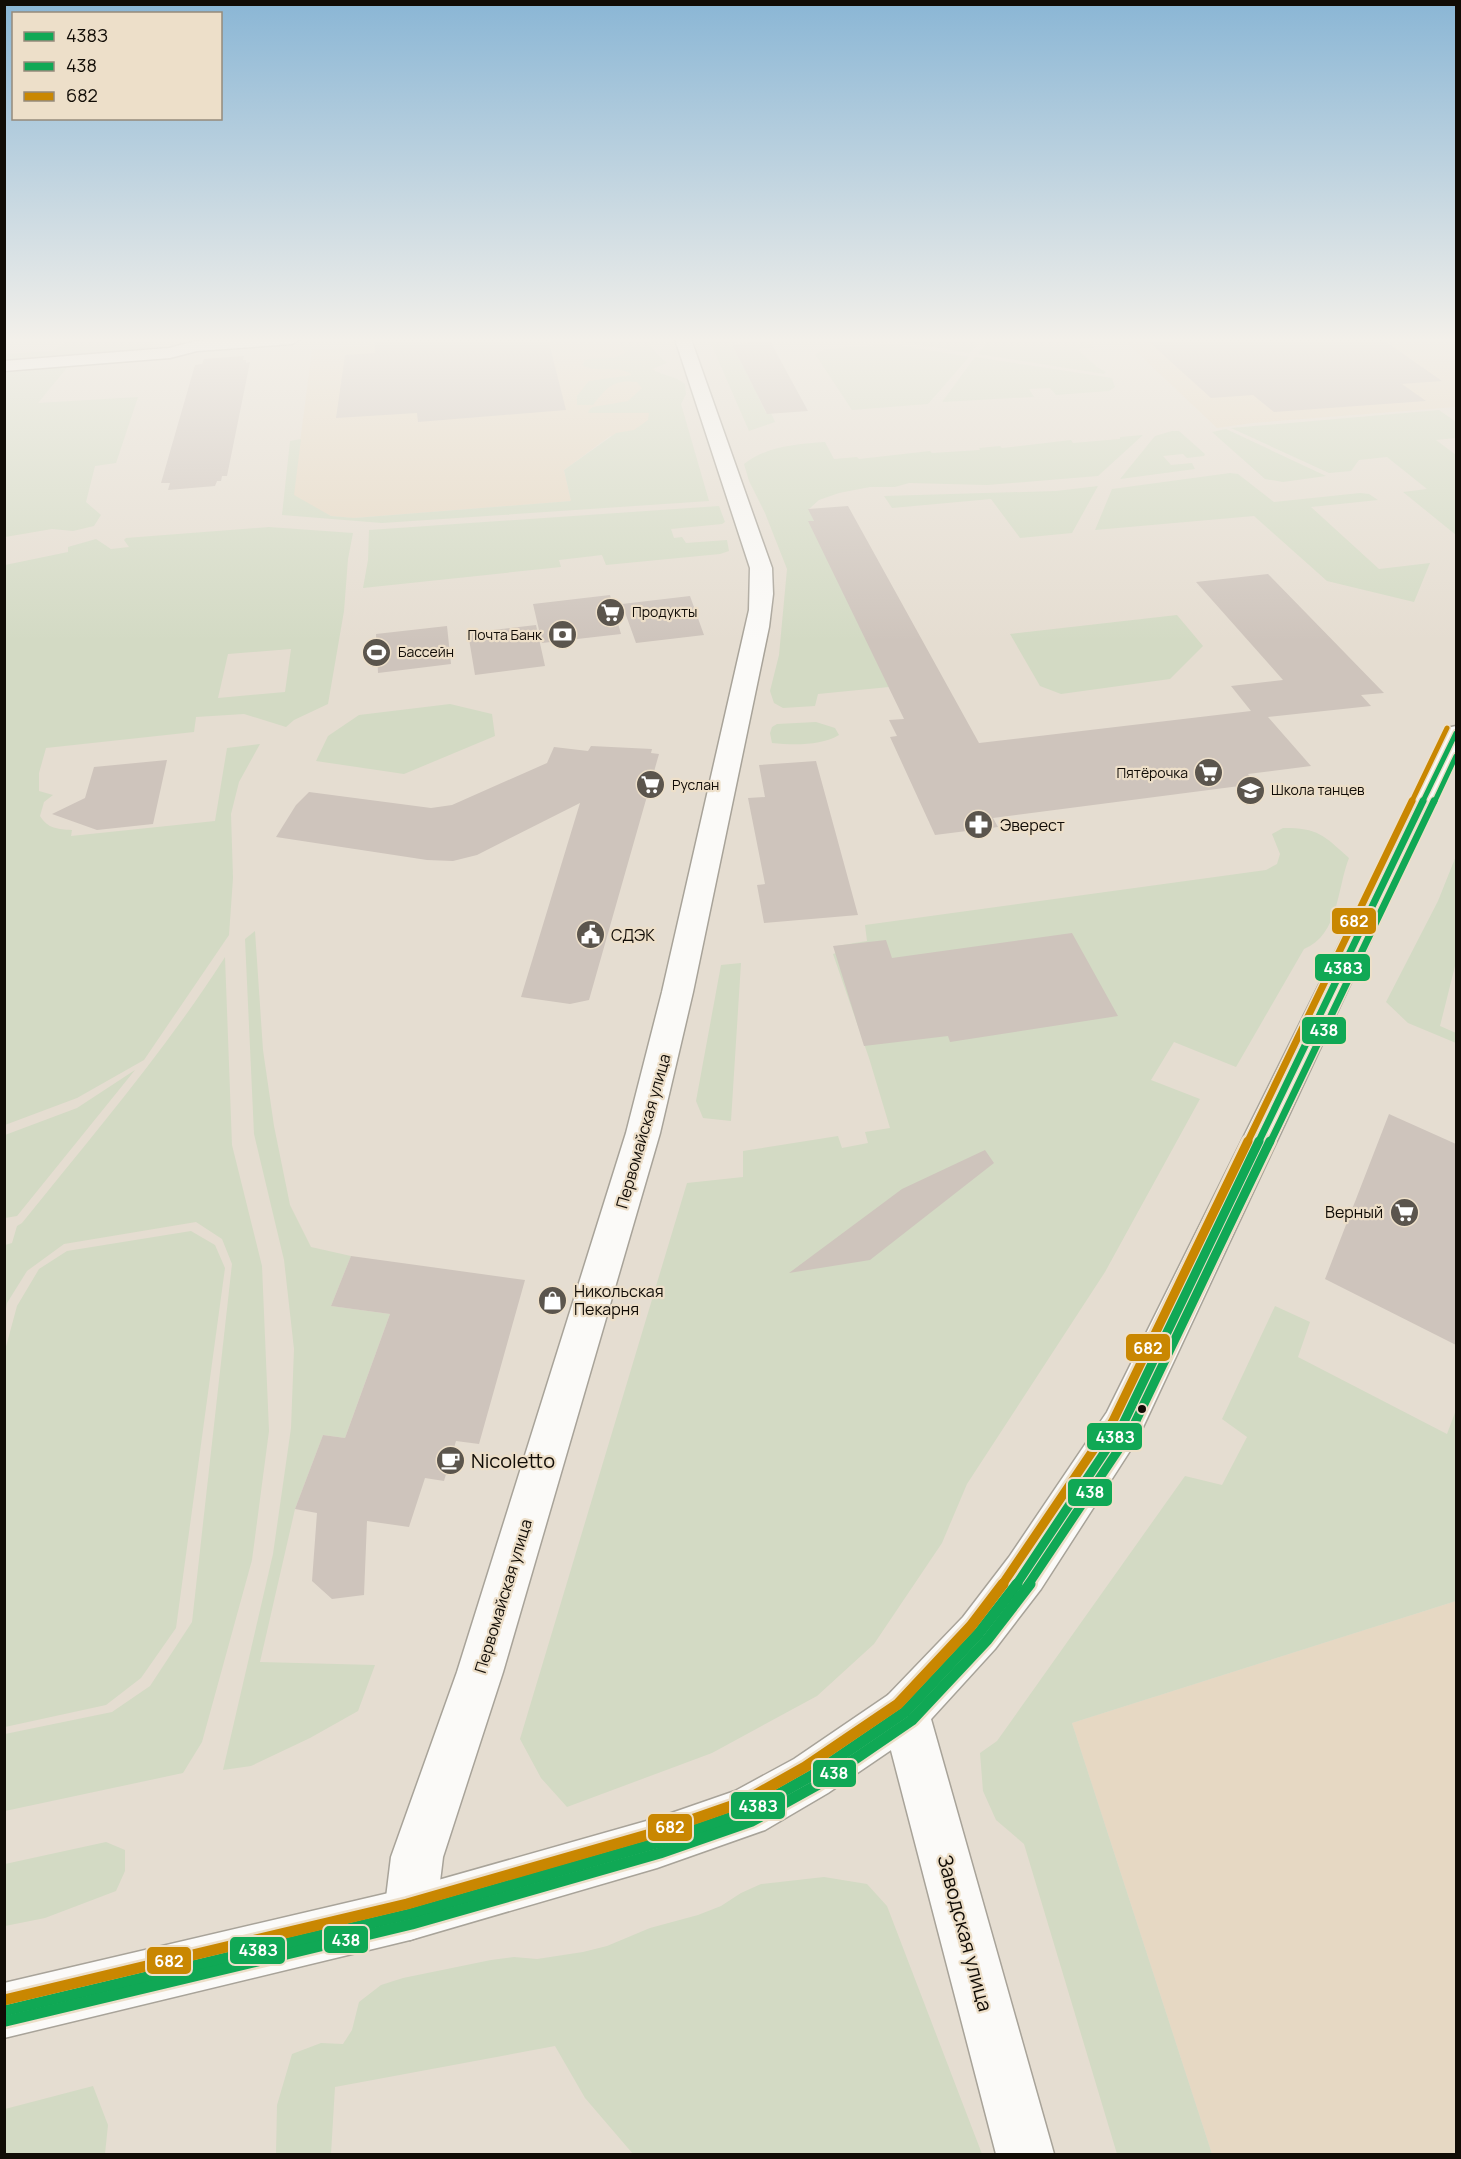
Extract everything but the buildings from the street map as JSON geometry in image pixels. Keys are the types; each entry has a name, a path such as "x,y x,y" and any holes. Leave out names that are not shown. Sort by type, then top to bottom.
{"street":[{"name":"Первомайская улица","path":"410,1914 417,1857 480,1672 667,1047 748,678 761,607 762,568 717,440"},
{"path":"4,2012 410,1914 657,1843 747,1812 811,1776 905,1712 979,1633 1005,1599 1122,1426 1456,733"},
{"name":"Заводская улица","path":"905,1712 1025,2154"}],"shaded area":[{"path":"300,440 605,440 564,470 571,501 353,518 331,516 293,496"},
{"path":"1456,1601 1456,2154 1212,2154 1072,1723"}],"green space":[{"path":"5,440 124,440 116,463 95,466 86,502 101,515 94,526 73,531 52,529 5,537"},
{"path":"297,440 301,440 294,495 331,516 354,518 571,501 564,470 607,440 691,440 709,501 382,523 282,515 290,441"},
{"path":"1071,440 1073,443 1138,440 1098,476 987,485 909,483 895,487 870,487 839,493 819,500 809,509 814,521 809,521 889,687 818,694 815,706 783,708 774,703 770,691 779,655 787,569 765,513 749,481 744,464 772,450 793,445 825,442 834,459 857,457 859,459 930,451 932,453 980,450 979,448 1000,446 1002,448"},
{"path":"1152,440 1189,440 1205,454 1187,458 1183,454 1163,456 1171,465 1192,463 1195,469 1120,479"},
{"path":"1221,440 1249,440 1326,476 1283,482 1265,479"},
{"path":"1257,440 1438,440 1436,440 1456,455 1456,535 1403,492 1427,489 1387,457 1359,460 1351,471 1329,473"},
{"path":"1230,473 1238,474 1274,502 1360,493 1369,494 1378,500 1311,507 1379,569 1430,563 1414,602 1327,581 1254,516 1095,530 1112,489"},
{"path":"1098,486 1072,533 1020,538 991,499 892,508 884,496 1056,491"},
{"path":"719,506 725,522 722,524 671,529 674,538 682,537 686,543 727,540 729,551 720,554 606,565 602,555 559,560 561,567 363,588 368,560 369,530"},
{"path":"269,527 353,533 348,559 344,611 328,704 294,720 286,727 244,714 196,717 194,732 46,748 39,773 39,791 53,795 44,802 40,816 50,826 72,830 71,836 215,821 227,748 260,744 239,782 231,814 233,878 229,935 144,1060 77,1098 5,1125 5,565 68,552 68,547 96,539 111,549 129,547 124,540 126,538","holes":["291,649 285,692 218,698 228,654"]},
{"path":"1177,615 1203,646 1170,679 1061,694 1040,686 1010,634"},
{"path":"450,704 492,714 495,736 404,774 316,761 328,736 359,715"},
{"path":"816,722 835,728 839,735 815,743 772,743 770,733 772,727 777,724"},
{"path":"1283,828 1305,829 1320,834 1349,858 1330,922 1324,933 1304,949 1236,1067 1174,1042 1151,1080 1200,1099 1105,1272 967,1484 942,1543 874,1644 817,1696 712,1753 567,1807 541,1778 520,1739 687,1183 743,1177 743,1151 838,1136 842,1148 868,1143 865,1132 890,1128 869,1058 833,954 839,952 837,946 867,941 865,925 1266,870 1277,864 1280,854 1272,834"},
{"path":"1456,856 1456,962 1440,1026 1456,1033 1456,1043 1408,1023 1386,1002 1438,901"},
{"path":"255,931 263,1050 274,1126 290,1205 311,1247 351,1256 331,1306 390,1314 345,1438 323,1435 295,1509 260,1662 375,1665 358,1711 310,1738 251,1766 223,1770 273,1554 291,1428 294,1349 284,1260 254,1134 245,939"},
{"path":"225,957 232,1145 262,1266 269,1431 252,1560 202,1742 183,1773 5,1811 5,1734 112,1712 150,1686 192,1622 232,1264 222,1239 196,1222 64,1244 27,1271 7,1303 5,1314 5,1245 12,1243 17,1226 22,1223 153,1060"},
{"path":"741,963 731,1121 703,1118 696,1101 721,965"},
{"path":"135,1070 17,1216 5,1218 5,1135 77,1108"},
{"path":"191,1231 215,1245 225,1268 176,1628 141,1678 106,1705 5,1727 4,1354 17,1306 39,1269 67,1251"},
{"path":"1275,1306 1310,1322 1298,1357 1447,1434 1456,1410 1456,1601 1072,1723 1212,2154 1117,2154 1024,1844 996,1820 983,1791 980,1753 997,1741 1185,1476 1222,1485 1247,1437 1222,1419"},
{"path":"106,1842 125,1850 125,1871 116,1891 45,1918 5,1926 5,1864"},
{"path":"824,1877 867,1884 887,1906 982,2154 633,2154 585,2098 555,2046 335,2087 331,2154 276,2154 277,2105 292,2054 321,2043 343,2044 352,2030 359,2002 381,1985 403,1978 491,1960 514,1957 537,1959 583,1952 607,1946 650,1928 698,1915 721,1906 761,1884"},
{"path":"93,2086 108,2125 105,2154 5,2154 5,2109"}],"transit line":[{"name":"682","path":"4,2000 407,1904 654,1833 743,1802 805,1767 898,1704 971,1626 1016,1567 1113,1421 1447,728"},
{"name":"438З","path":"4,2011 410,1914 657,1843 747,1812 811,1776 905,1712 979,1633 1025,1573 1122,1426 1456,733"},
{"name":"438","path":"6,2021 412,1924 660,1853 752,1821 817,1785 912,1720 987,1640 1033,1579 1131,1431 1456,756"}],"place":[{"name":"Продукты","path":"611,612"},
{"name":"Почта Банк","path":"563,635"},
{"name":"Бассейн","path":"377,652"},
{"name":"Пятёрочка","path":"1209,773"},
{"name":"Руслан","path":"651,785"},
{"name":"Школа танцев","path":"1250,790"},
{"name":"Эверест","path":"979,825"},
{"name":"СДЭК","path":"590,935"},
{"name":"Верный","path":"1404,1212"},
{"name":"Никольская Пекарня","path":"553,1300"},
{"name":"Nicoletto","path":"450,1461"}]}
